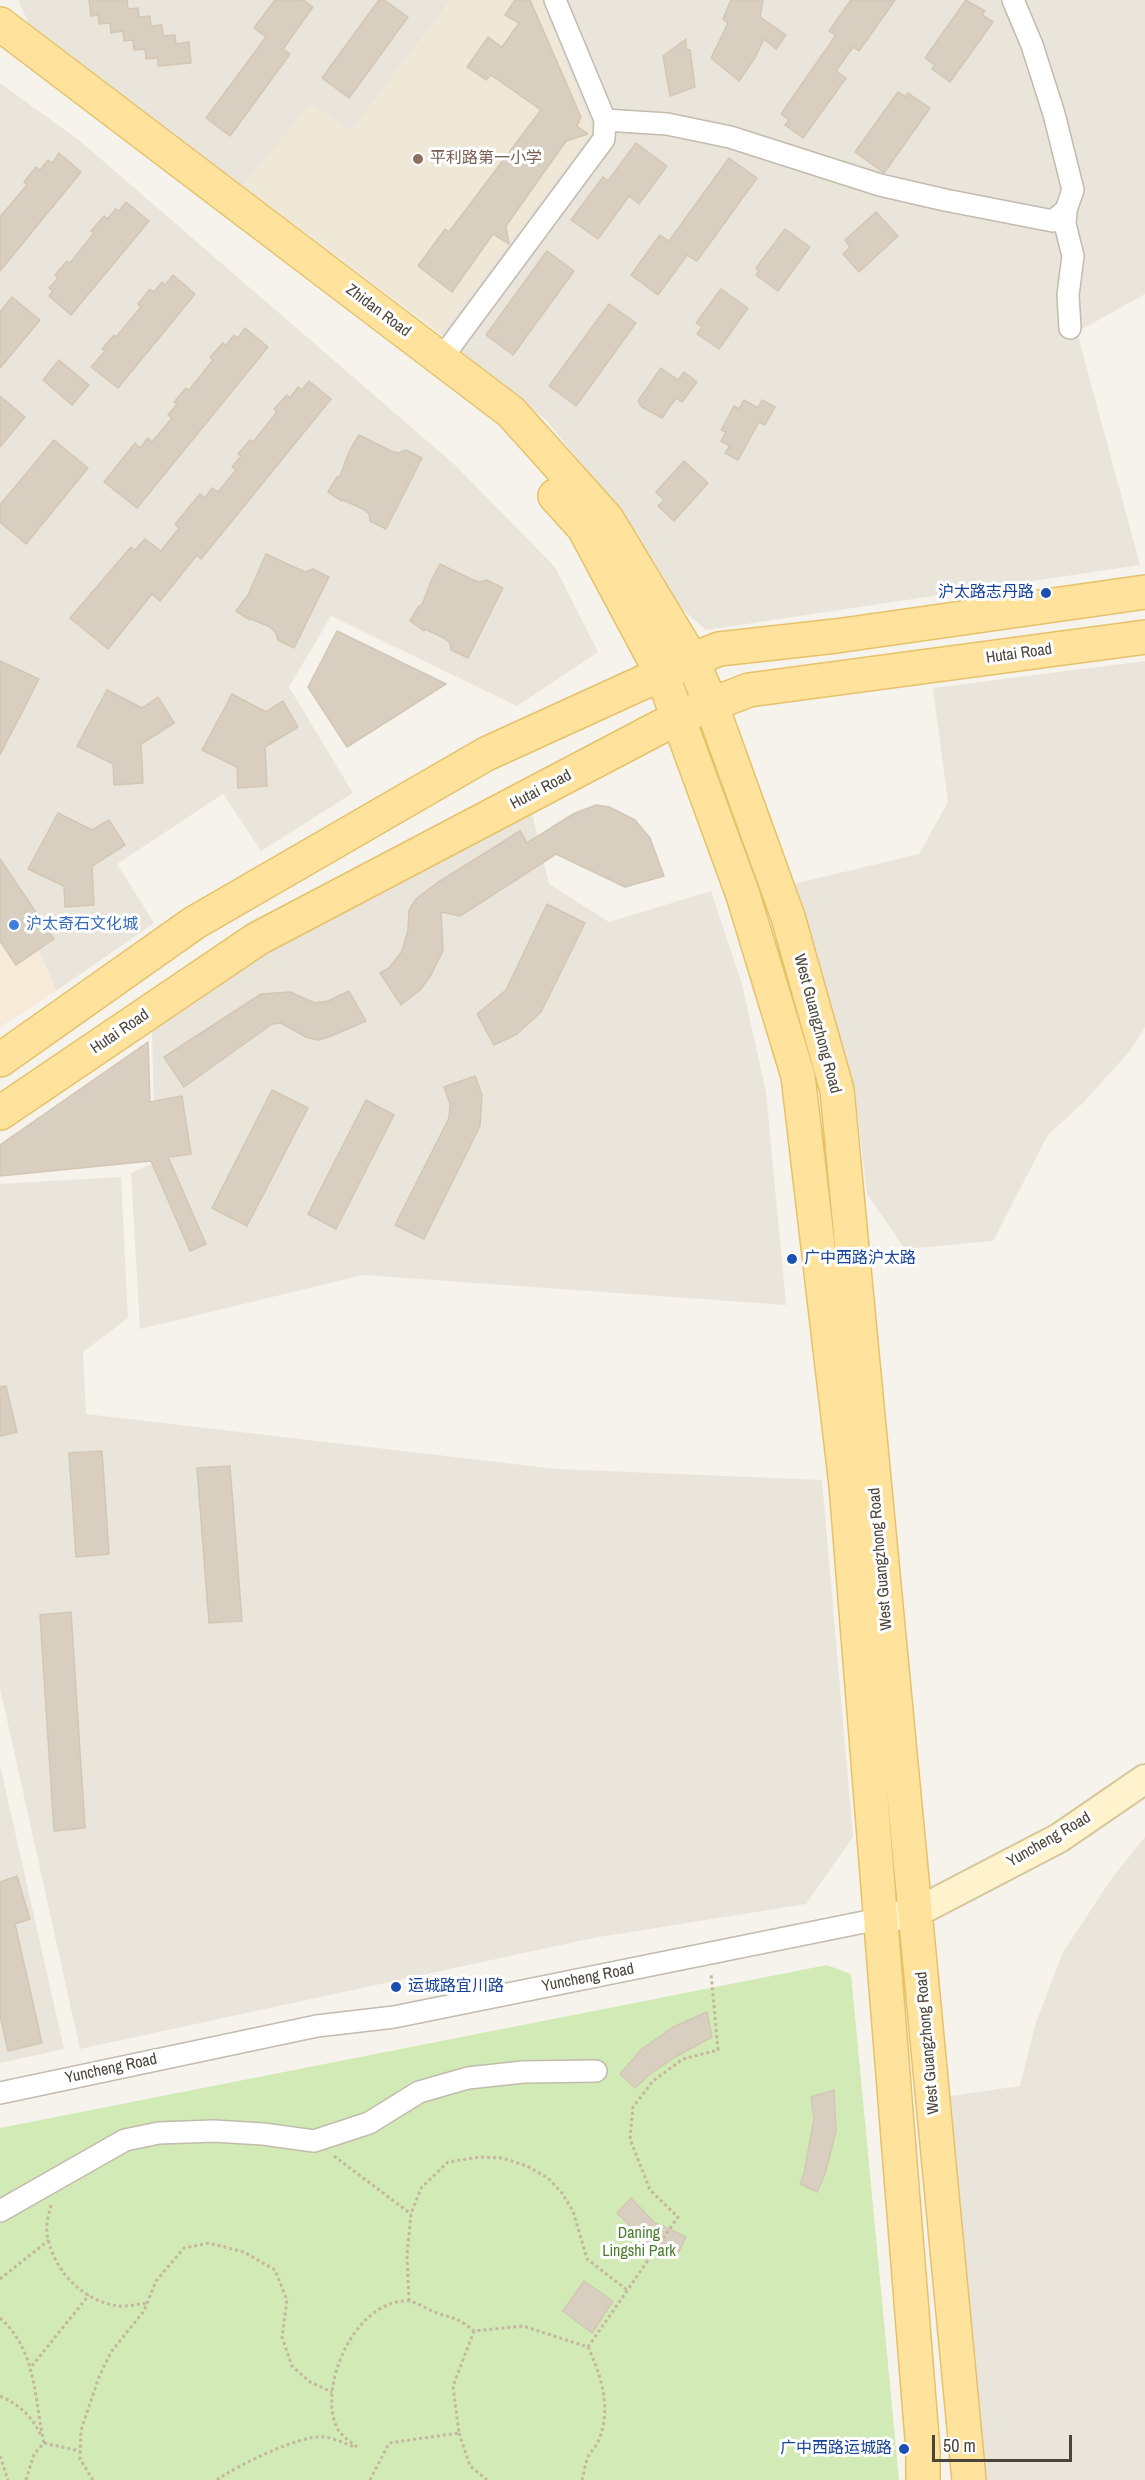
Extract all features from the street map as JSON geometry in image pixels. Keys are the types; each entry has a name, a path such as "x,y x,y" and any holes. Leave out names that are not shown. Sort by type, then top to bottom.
{"main road":[{"name":"Zhidan Road","path":"0,24 511,412 607,519 692,660"},
{"name":"Zhidan Road","path":"0,51 497,430 584,528 662,674"},
{"path":"0,1060 194,923 486,754 692,660 719,650 836,636 1145,592"},
{"name":"Hutai Road","path":"0,1113 257,939 679,717 749,690 1145,637"},
{"name":"West Guangzhong Road","path":"692,660 711,704 788,917 837,1090 969,2480"},
{"name":"West Guangzhong Road","path":"662,674 743,895 798,1076 846,1485 923,2451 923,2480"}],"street":[{"path":"441,359 604,139 605,120 555,0"},
{"path":"1014,0 1032,45 1057,125 1072,190 1066,210 1065,224 1072,256 1068,295 1070,328"},
{"path":"605,120 667,124 730,137 880,185 1019,216 1053,221 1066,210"},
{"name":"Yuncheng Road","path":"0,2093 317,2026 394,2017 915,1912 1059,1838 1145,1779"},
{"path":"0,2211 125,2140 159,2133 213,2131 314,2140 369,2123 419,2092 468,2078 523,2072 596,2071"}],"path":[{"path":"588,2347 678,2217 650,2190 630,2139 633,2107 653,2081 683,2059 718,2050 709,1953"},
{"path":"314,2140 411,2214"},
{"path":"409,2301 407,2255 411,2214 421,2188 448,2162 480,2157 502,2158 527,2166 548,2178 562,2193 573,2211 587,2259 627,2290"},
{"path":"54,2182 47,2231 49,2241 53,2254 76,2288 97,2300 120,2306 147,2303"},
{"path":"0,2279 49,2241"},
{"path":"93,2480 80,2459 81,2430 99,2377 111,2352 144,2311 156,2281 184,2248 209,2243 244,2252 275,2270 287,2300 282,2337 292,2367 310,2382 332,2392"},
{"path":"32,2366 89,2295"},
{"path":"217,2480 258,2457 304,2439 324,2436 357,2447 338,2431 332,2411 332,2392 338,2361 350,2338 372,2315 392,2303 409,2301 436,2313 460,2319 474,2331 523,2326 588,2347"},
{"path":"0,2318 16,2336 32,2366 37,2410 44,2443"},
{"path":"474,2331 453,2386 459,2433 470,2466 487,2480"},
{"path":"582,2480 588,2457 598,2443 606,2417 604,2391 588,2347"},
{"path":"0,2396 18,2404 35,2422 44,2443"},
{"path":"370,2480 389,2443 459,2433"},
{"path":"44,2443 80,2451"},
{"path":"26,2480 34,2454 44,2443"},
{"path":"0,2456 8,2480"}],"shaded area":[{"path":"18,0 451,0 351,132 311,104 243,186 31,29"},
{"name":"平利路第一小学","path":"451,0 541,0 592,131 440,334 243,186 311,103 351,132"},
{"path":"541,0 1145,0 1145,294 1077,332 1140,565 706,630 682,609 634,529 546,420 440,334 592,131"},
{"path":"0,83 80,141 455,465 555,567 598,652 517,706 331,616 289,687 353,793 261,851 223,794 117,864 154,923 56,991 0,859"},
{"path":"1145,661 1145,1027 1130,1051 1084,1102 1048,1135 993,1241 905,1249 867,1194 854,1085 793,884 919,854 948,802 933,688"},
{"path":"530,805 549,884 609,922 711,891 742,984 766,1092 786,1305 363,1275 140,1329 131,1173 155,1162 152,1029 268,948"},
{"name":"沪太奇石文化城","path":"0,860 56,991 0,1027"},
{"path":"121,1177 128,1318 83,1352 86,1414 557,1469 822,1480 853,1837 806,1904 593,1938 80,2049 0,1688 0,1184"},
{"path":"0,1765 64,2049 0,2063"},
{"path":"1145,1837 1145,2480 985,2480 950,2096 1020,2086 1035,2025 1063,1952 1112,1878"}],"green space":[{"name":"Daning Lingshi Park","path":"827,1965 851,1974 899,2480 0,2480 0,2128"}],"building":[{"path":"89,0 127,0 128,9 138,8 139,17 150,16 151,26 162,25 163,36 175,35 176,44 189,42 191,63 158,66 158,58 146,59 145,49 134,50 133,40 124,41 123,31 111,33 110,23 99,24 98,15 91,16"},
{"path":"275,0 303,0 313,7 283,49 290,54 230,136 206,118 266,37 254,28"},
{"path":"379,0 384,0 408,17 349,98 322,78"},
{"path":"515,0 530,0 581,117 577,126 588,134 566,141 506,226 509,244 493,234 452,292 418,266 445,229 449,232 541,110 491,75 486,80 467,67 488,37 502,47 519,23 505,15"},
{"path":"731,0 763,0 760,17 786,35 776,49 764,39 755,58 739,81 711,58 728,23 723,19"},
{"path":"851,0 895,0 859,51 853,47 836,71 846,78 803,138 785,125 789,120 781,114 836,35 829,31"},
{"path":"966,0 985,11 982,15 993,22 950,82 932,69 935,65 925,58"},
{"path":"686,39 686,49 690,50 695,87 670,96 663,56"},
{"path":"898,92 906,97 908,93 930,108 884,173 855,152"},
{"path":"636,143 667,166 639,204 629,196 598,239 571,220 603,177 608,181"},
{"path":"59,153 81,172 0,271 0,217 27,185 24,182 36,167 40,170 48,160 52,163"},
{"path":"729,158 757,178 697,261 687,255 658,295 631,275 660,235 669,241"},
{"path":"126,202 149,221 71,315 49,296 53,291 49,288 58,278 55,275 67,261 70,263 94,233 91,231 104,216 107,219 116,209 119,211"},
{"path":"876,212 898,236 859,272 843,254 850,247 845,240"},
{"path":"785,229 810,247 778,291 756,275 759,271 756,268"},
{"path":"547,251 574,271 513,355 486,335"},
{"path":"173,275 195,294 118,388 91,367 105,351 102,349 114,335 116,337 141,307 138,304 150,289 154,292 162,282 165,285"},
{"path":"721,289 748,308 719,349 697,334 702,327 696,323"},
{"path":"12,297 40,320 0,368 0,312"},
{"path":"609,304 636,323 576,406 549,386"},
{"path":"245,328 268,347 137,508 104,482 135,443 140,448 148,438 152,442 172,418 168,415 177,404 174,402 186,388 189,390 213,360 210,357 223,343 226,345 234,335 238,338"},
{"path":"59,360 89,385 72,405 43,380"},
{"path":"661,368 678,380 684,372 697,382 682,402 676,398 662,418 642,407 638,401"},
{"path":"309,381 331,399 201,559 197,555 160,601 152,594 108,649 70,618 131,547 135,550 145,539 161,551 179,528 175,524 200,494 205,498 212,488 218,492 236,470 232,467 241,456 238,454 250,440 253,442 277,412 274,409 287,395 290,398 298,387 302,390"},
{"path":"0,396 25,417 0,447"},
{"path":"744,400 758,408 762,400 775,407 765,425 759,422 738,460 725,453 730,446 721,441 726,432 721,430 734,406 739,409"},
{"path":"359,435 391,451 398,453 406,450 422,458 386,529 370,521 369,514 363,509 342,501 328,492 340,476 349,452"},
{"path":"54,440 88,468 26,544 0,522 0,505"},
{"path":"684,461 708,483 674,521 658,506 664,500 656,492"},
{"path":"266,554 305,572 313,569 329,577 294,648 278,640 276,633 270,627 250,620 236,611 248,595"},
{"path":"440,564 473,580 479,582 487,580 503,588 468,658 451,650 450,643 444,638 425,629 424,631 410,621 422,605"},
{"path":"337,631 446,684 347,747 308,687"},
{"path":"0,661 39,679 0,755"},
{"path":"107,690 142,708 158,697 174,723 141,744 143,783 114,785 113,764 77,746"},
{"path":"232,694 266,712 283,701 298,727 265,747 267,786 238,788 237,767 202,750"},
{"path":"596,805 609,807 635,820 650,838 664,876 625,887 556,854 460,916 441,912 443,951 431,975 420,990 401,1005 380,973 389,968 402,951 408,930 409,910 417,898 520,831 527,843 573,814"},
{"path":"58,813 92,830 109,820 125,845 92,866 94,905 65,907 64,886 28,869"},
{"path":"0,859 54,939 16,965 0,941"},
{"path":"547,904 585,923 541,1012 517,1034 494,1045 477,1014 506,990"},
{"path":"349,991 366,1021 329,1037 318,1040 306,1037 281,1023 272,1024 184,1087 164,1057 261,994 290,992 315,1003 328,1001"},
{"path":"148,1042 150,1102 182,1096 191,1154 168,1157 206,1244 190,1251 151,1161 0,1176 0,1145"},
{"path":"475,1076 482,1095 480,1126 424,1239 395,1225 449,1118 450,1104 444,1087"},
{"path":"272,1090 308,1108 247,1226 212,1208"},
{"path":"366,1100 394,1115 336,1229 308,1214"},
{"path":"6,1386 17,1432 0,1436 0,1387"},
{"path":"102,1451 109,1554 76,1557 69,1453"},
{"path":"230,1466 242,1621 209,1623 197,1468"},
{"path":"71,1612 85,1828 54,1831 40,1615"},
{"path":"17,1876 30,1919 15,1924 42,2043 8,2051 0,2016 0,1882"},
{"path":"707,2012 712,2037 675,2057 635,2088 620,2074 642,2049 673,2027"},
{"path":"834,2090 836,2131 825,2174 817,2192 800,2184 804,2174 814,2119 811,2097"},
{"path":"631,2198 654,2222 686,2237 676,2257 647,2243 617,2213"},
{"path":"584,2281 613,2301 592,2333 563,2311"}],"place":[{"name":"平利路第一小学","path":"418,159"},
{"name":"沪太路志丹路","path":"1046,593"},
{"name":"沪太奇石文化城","path":"14,925"},
{"name":"广中西路沪太路","path":"792,1259"},
{"name":"运城路宜川路","path":"396,1987"},
{"name":"广中西路运城路","path":"904,2449"}]}
